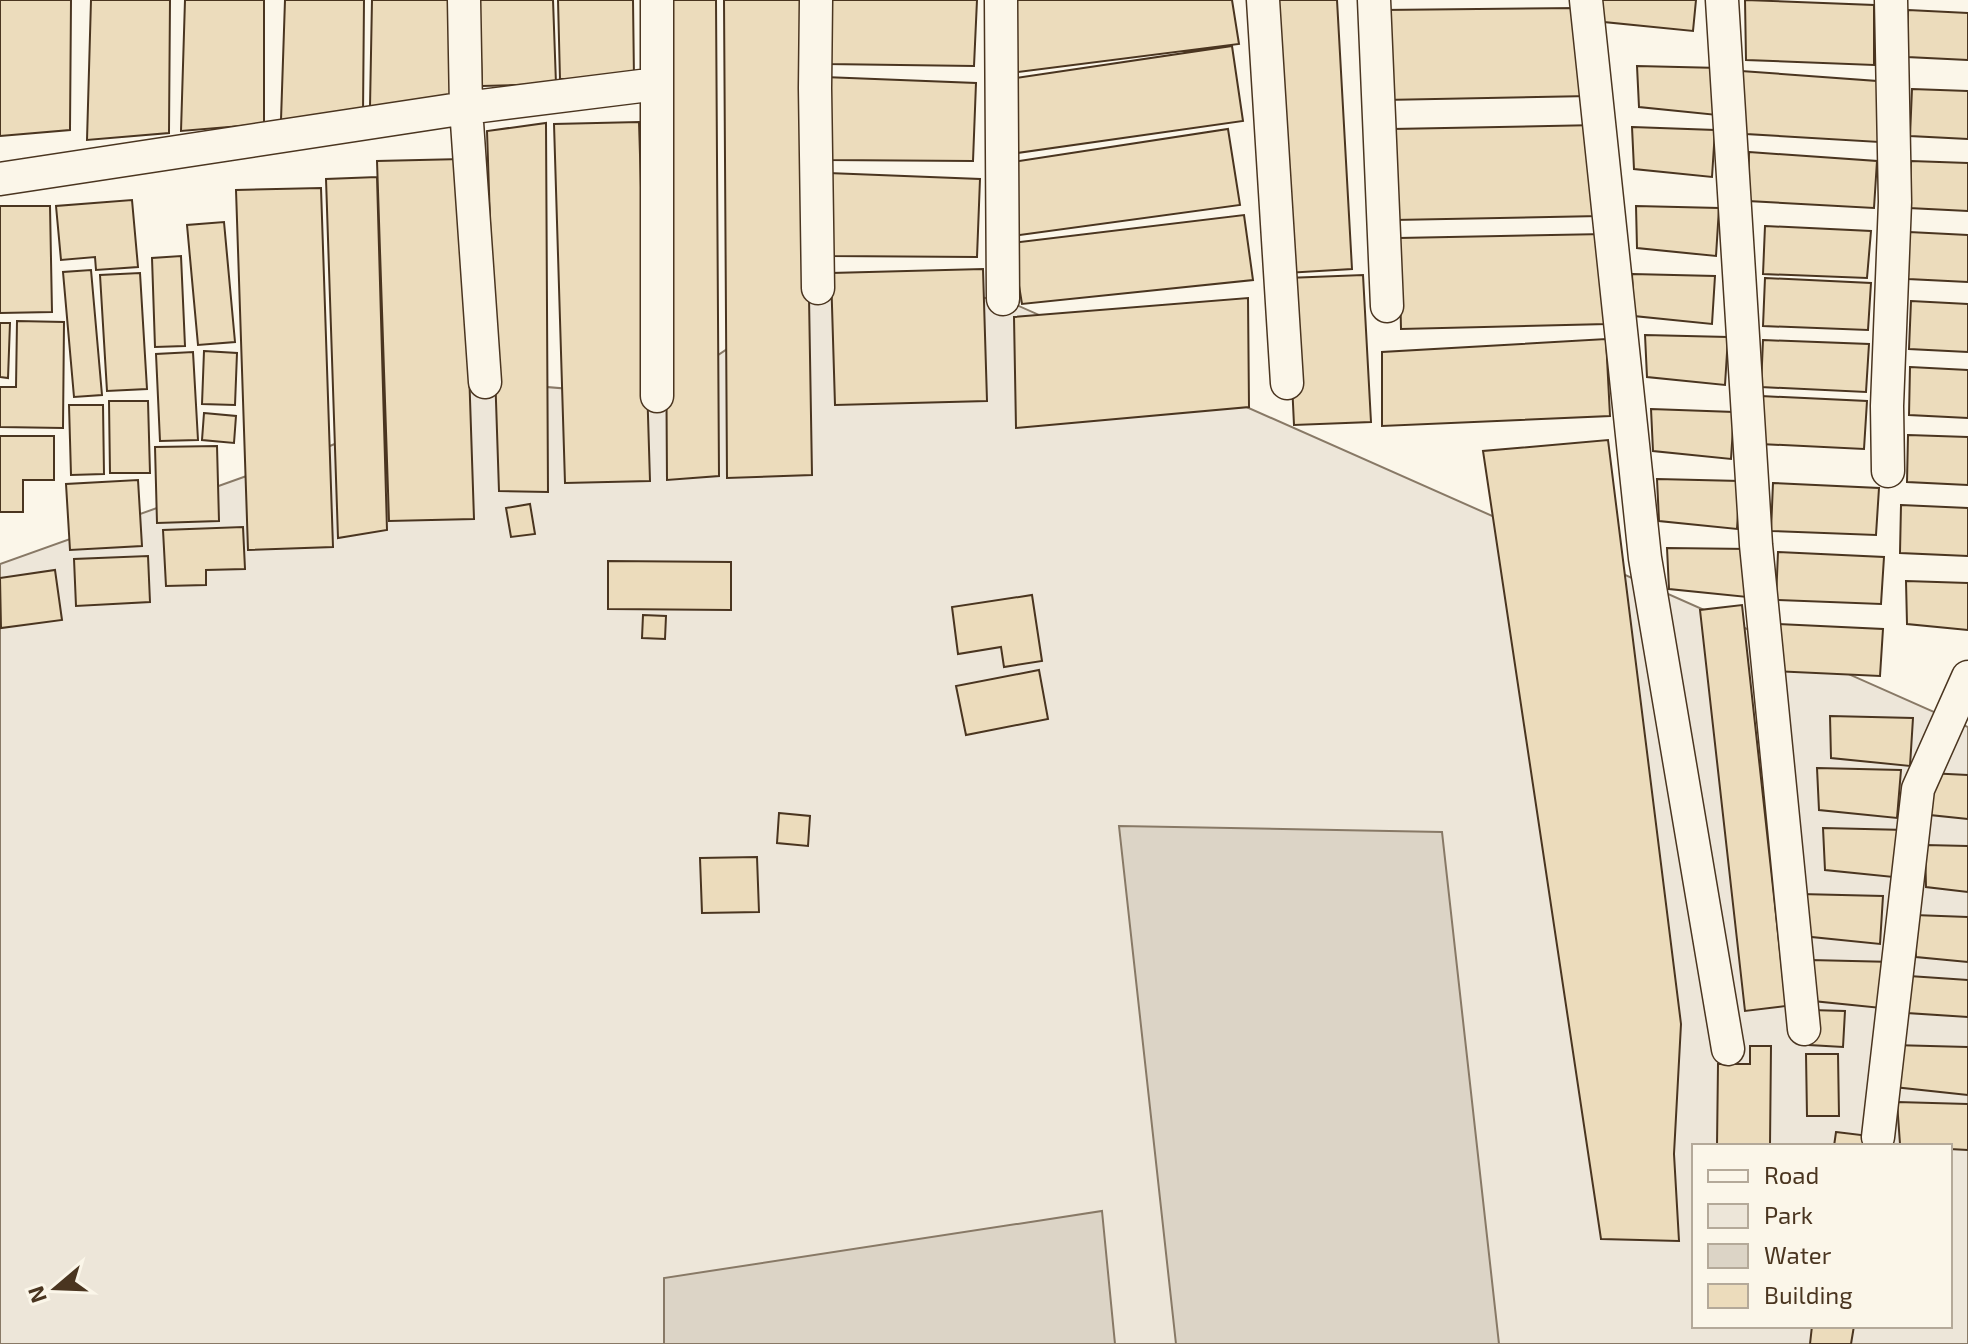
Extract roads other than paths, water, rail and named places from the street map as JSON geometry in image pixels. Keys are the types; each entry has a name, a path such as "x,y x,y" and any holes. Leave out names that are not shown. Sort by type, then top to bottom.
{"street":[{"path":"464,0 466,108 485,382"},
{"path":"657,0 657,396"},
{"path":"816,0 818,288"},
{"path":"1001,0 1003,299"},
{"path":"1263,0 1287,383"},
{"path":"1374,0 1387,306"},
{"path":"1586,0 1645,558 1728,1049"},
{"path":"1722,0 1756,545 1804,1029"},
{"path":"1888,471 1887,406 1895,202 1891,0"},
{"path":"0,179 466,108 657,84"},
{"path":"1878,1137 1918,789 1968,677"}],"water":[{"path":"1119,826 1442,832 1499,1344 1176,1344"},
{"path":"1102,1211 1115,1344 664,1344 664,1278"}]}
